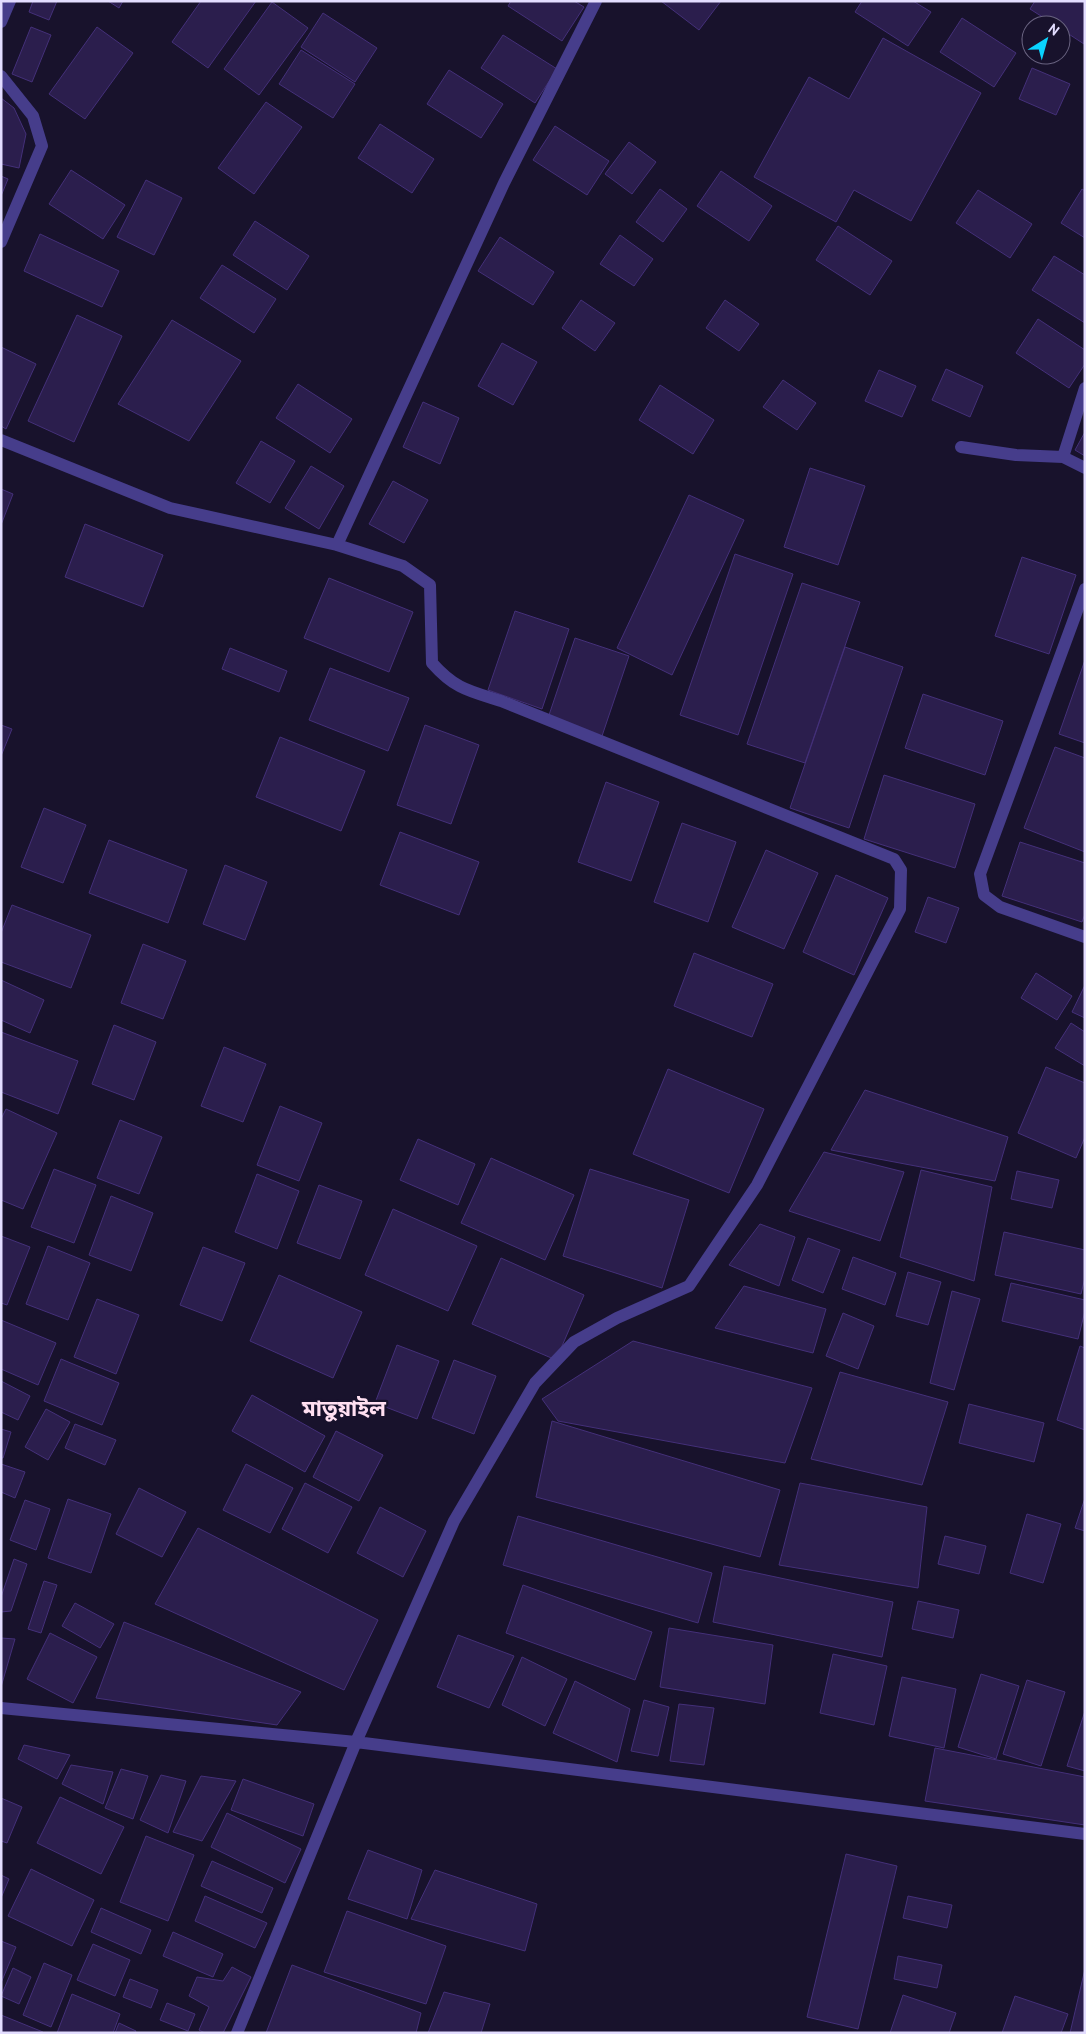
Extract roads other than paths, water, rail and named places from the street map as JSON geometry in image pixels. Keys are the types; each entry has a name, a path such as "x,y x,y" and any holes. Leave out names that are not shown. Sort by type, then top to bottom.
{"street":[{"path":"1,22 10,1"},
{"path":"337,545 504,183 596,1"},
{"path":"1,76 33,116 42,146 1,242"},
{"path":"1063,457 1085,388"},
{"path":"1,440 170,508 337,545 403,566 430,585 432,663 447,679 464,690 501,701 894,859 901,870 900,909 757,1185 689,1286 617,1318 574,1342 535,1383 454,1521 356,1742 237,2033"},
{"path":"962,447 1016,455 1063,457 1085,468"},
{"path":"1085,589 1080,617 980,874 984,895 1000,907 1085,938"},
{"path":"1,1708 356,1742 1085,1834"}],"district":[{"name":"মাতুয়াইল","path":"344,1408"}]}
